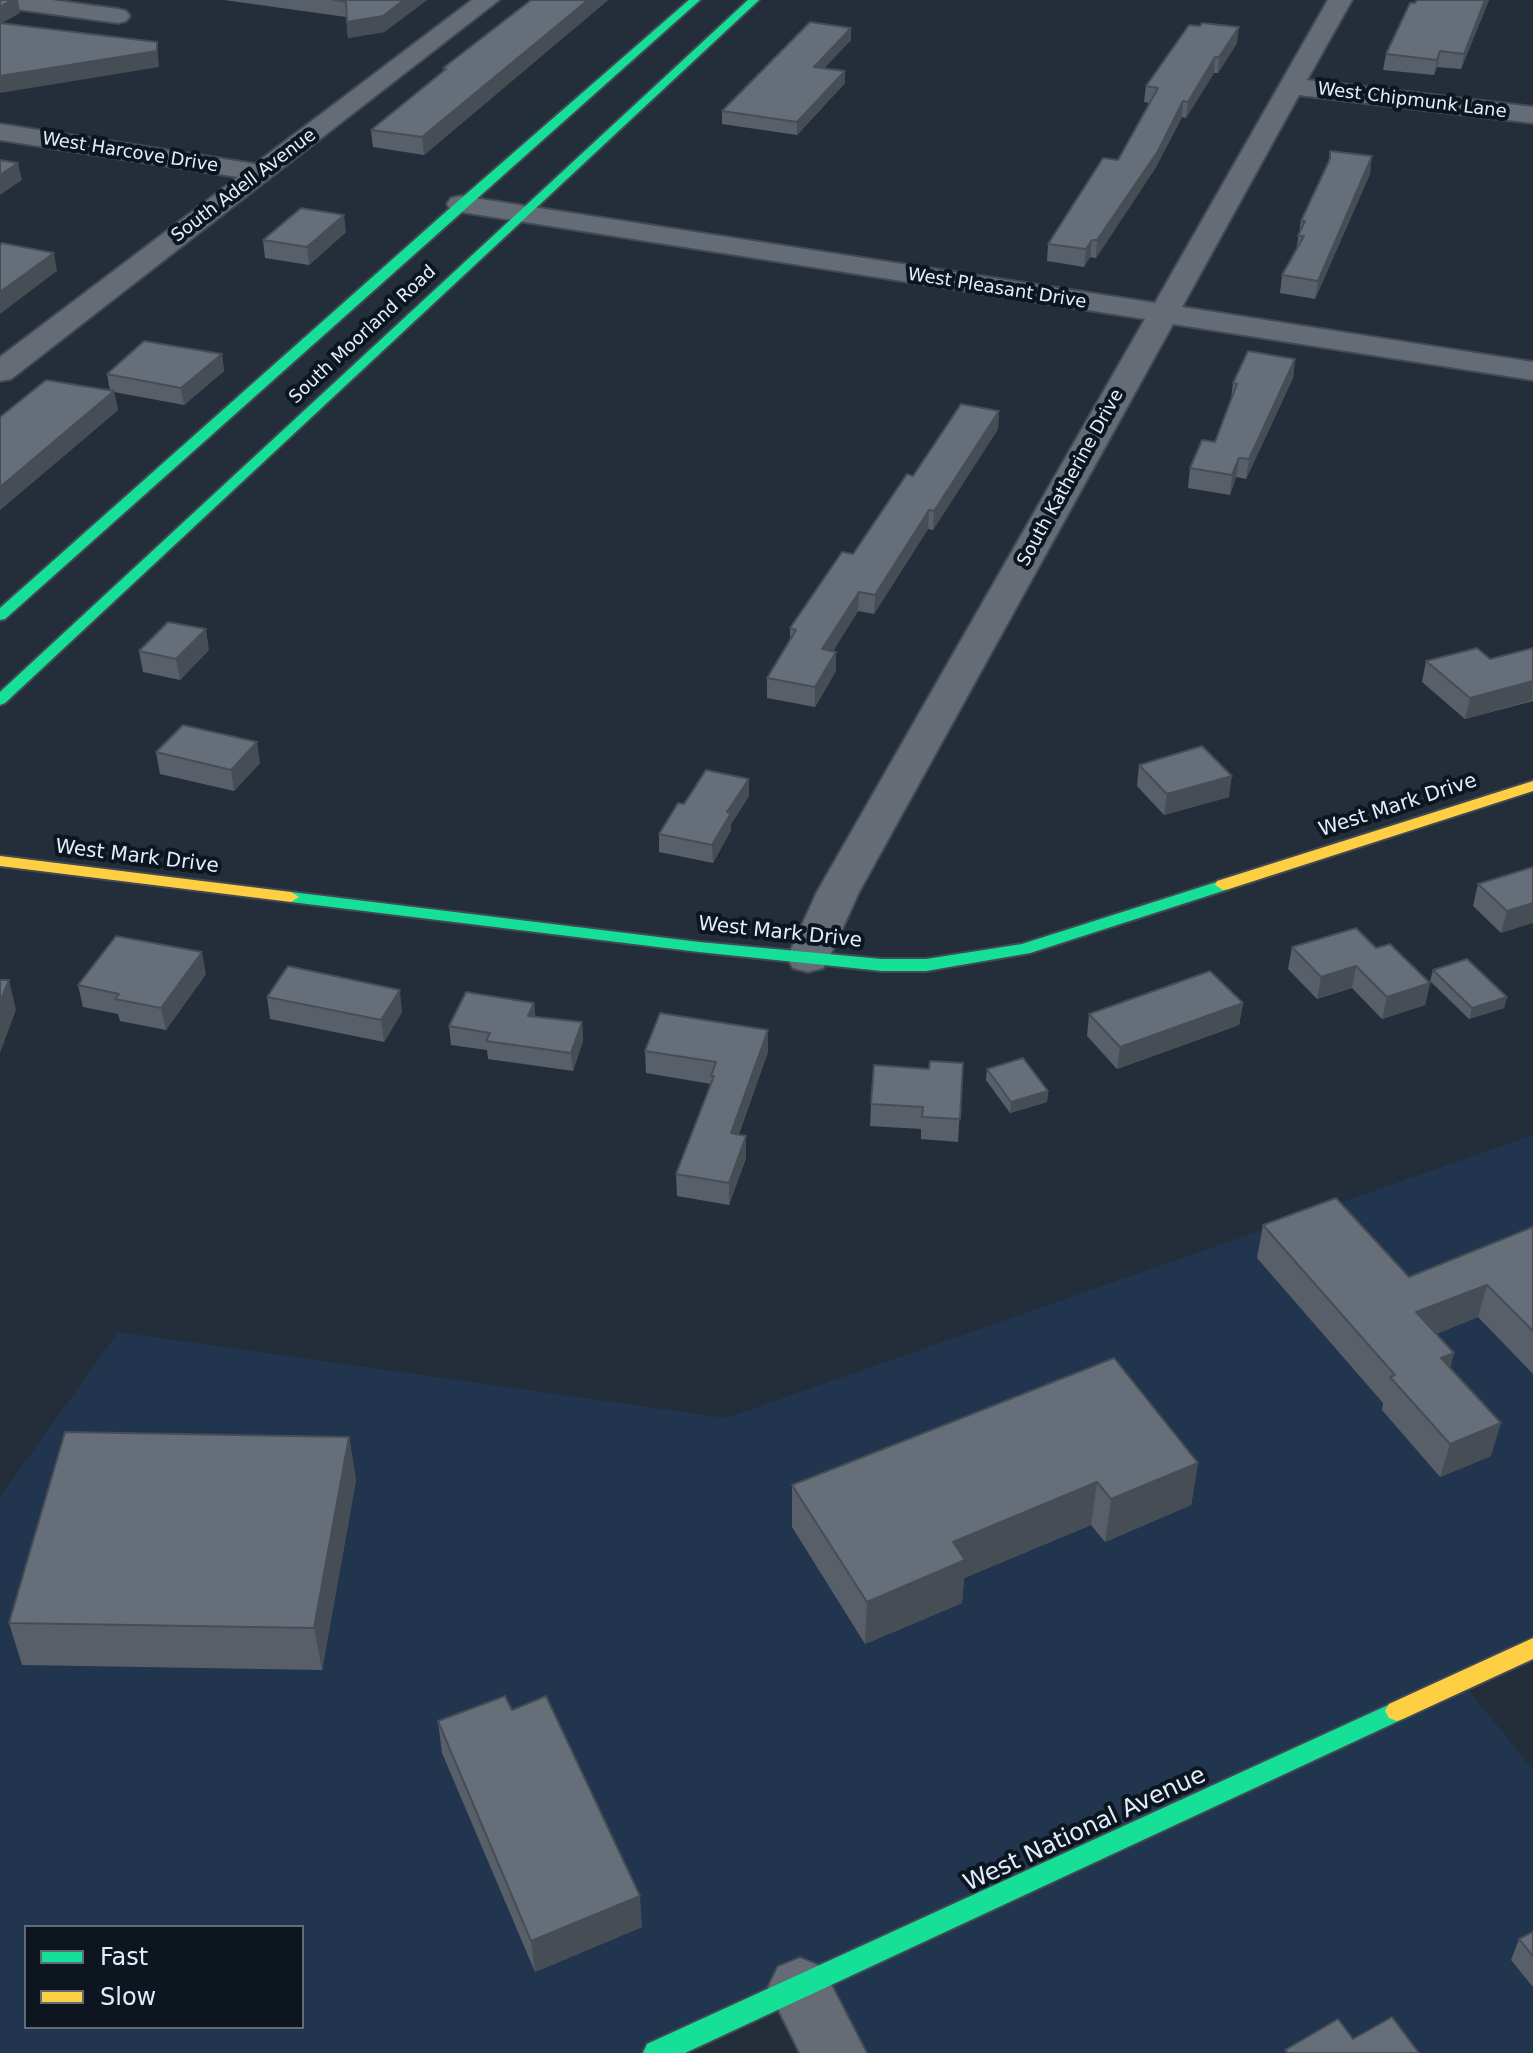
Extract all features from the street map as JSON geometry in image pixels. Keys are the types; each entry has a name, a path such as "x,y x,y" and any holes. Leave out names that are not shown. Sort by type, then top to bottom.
{"main road":[{"name":"South Moorland Road","path":"0,616 461,204 695,0"},
{"name":"South Moorland Road","path":"0,700 754,0"},
{"name":"West Mark Drive","path":"0,861 808,958 882,965 926,965 1024,949 1533,786"},
{"name":"West National Avenue","path":"656,2053 1533,1648"}],"street":[{"path":"1,0 118,16"},
{"name":"South Adell Avenue","path":"0,372 487,0"},
{"name":"South Katherine Drive","path":"808,958 838,892 1340,0"},
{"name":"West Chipmunk Lane","path":"1291,86 1533,115"},
{"name":"West Harcove Drive","path":"0,132 261,173"},
{"name":"West Pleasant Drive","path":"461,204 1533,371"},
{"path":"800,1988 834,2053"}],"shaded area":[{"path":"1533,1135 1533,1648 1462,1682 1533,1770 1533,2053 834,2053 800,1988 656,2053 0,2053 0,1497 118,1332 726,1418"}],"building":[{"path":"0,0 12,0 0,7"},
{"path":"334,0 404,0 383,16 347,22 346,2"},
{"path":"531,0 588,0 422,137 371,130 446,69 443,68"},
{"path":"1417,0 1485,0 1464,54 1440,51 1437,60 1386,54 1410,3"},
{"path":"810,22 851,28 814,67 845,71 797,122 722,111"},
{"path":"0,23 157,42 157,51 0,76"},
{"path":"1202,23 1239,27 1219,57 1215,57 1188,102 1183,101 1158,151 1097,240 1092,240 1086,249 1048,244 1103,158 1118,160 1158,88 1146,86 1189,25 1200,26"},
{"path":"1330,151 1372,156 1318,281 1282,275 1304,236 1298,236 1305,221 1301,221 1330,159"},
{"path":"0,160 18,163 0,175"},
{"path":"301,208 344,215 307,247 263,240"},
{"path":"2,243 54,253 0,292"},
{"path":"144,341 222,354 181,388 107,374"},
{"path":"1248,351 1295,359 1249,459 1239,458 1232,475 1190,468 1202,440 1215,442 1237,384 1233,383"},
{"path":"46,380 114,391 0,487 0,417"},
{"path":"961,404 999,411 934,511 929,510 875,595 859,592 822,649 836,652 815,687 767,678 796,630 790,628 842,552 853,554 907,474 913,476"},
{"path":"168,622 206,629 176,659 139,651"},
{"path":"1477,648 1490,659 1533,648 1533,681 1470,698 1426,661"},
{"path":"183,725 257,742 231,770 156,752"},
{"path":"1202,746 1232,776 1167,794 1139,765"},
{"path":"706,770 749,779 727,812 731,813 712,845 659,834 678,803 684,804"},
{"path":"1533,867 1533,903 1507,911 1478,884"},
{"path":"1356,928 1376,948 1390,944 1430,983 1387,997 1356,966 1321,977 1292,947"},
{"path":"116,936 202,952 161,1008 115,999 119,994 78,985"},
{"path":"1467,959 1507,997 1472,1008 1433,970"},
{"path":"288,966 400,990 381,1020 267,997"},
{"path":"1210,971 1243,1003 1120,1047 1089,1014"},
{"path":"0,980 9,980 0,1002"},
{"path":"466,992 534,1003 528,1016 582,1022 571,1053 486,1041 490,1033 449,1026"},
{"path":"660,1013 768,1030 731,1133 746,1136 729,1183 676,1174 714,1076 711,1076 716,1062 645,1051"},
{"path":"1023,1058 1048,1091 1011,1102 987,1069"},
{"path":"930,1061 963,1063 960,1119 922,1117 923,1107 871,1104 874,1065 929,1069"},
{"path":"1336,1198 1409,1277 1533,1227 1533,1331 1487,1285 1416,1312 1454,1353 1441,1358 1501,1423 1450,1444 1390,1377 1395,1375 1263,1225"},
{"path":"1114,1358 1198,1463 1111,1499 1097,1482 953,1542 965,1560 867,1602 792,1485"},
{"path":"65,1432 349,1437 314,1628 9,1623"},
{"path":"505,1696 512,1710 546,1696 640,1896 531,1941 438,1721"},
{"path":"1533,1932 1533,1956 1519,1939"},
{"path":"1392,2017 1419,2053 1288,2053 1285,2050 1338,2019 1353,2039"}],"traffic: fast":[{"path":"0,616 461,204 695,0"},
{"path":"0,700 754,0"},
{"path":"291,897 699,947 882,965 926,965 1024,949 1223,885"},
{"path":"656,2053 1397,1711"}],"traffic: slow":[{"path":"1223,885 1533,786"},
{"path":"0,861 291,897"},
{"path":"1397,1711 1533,1648"}]}
